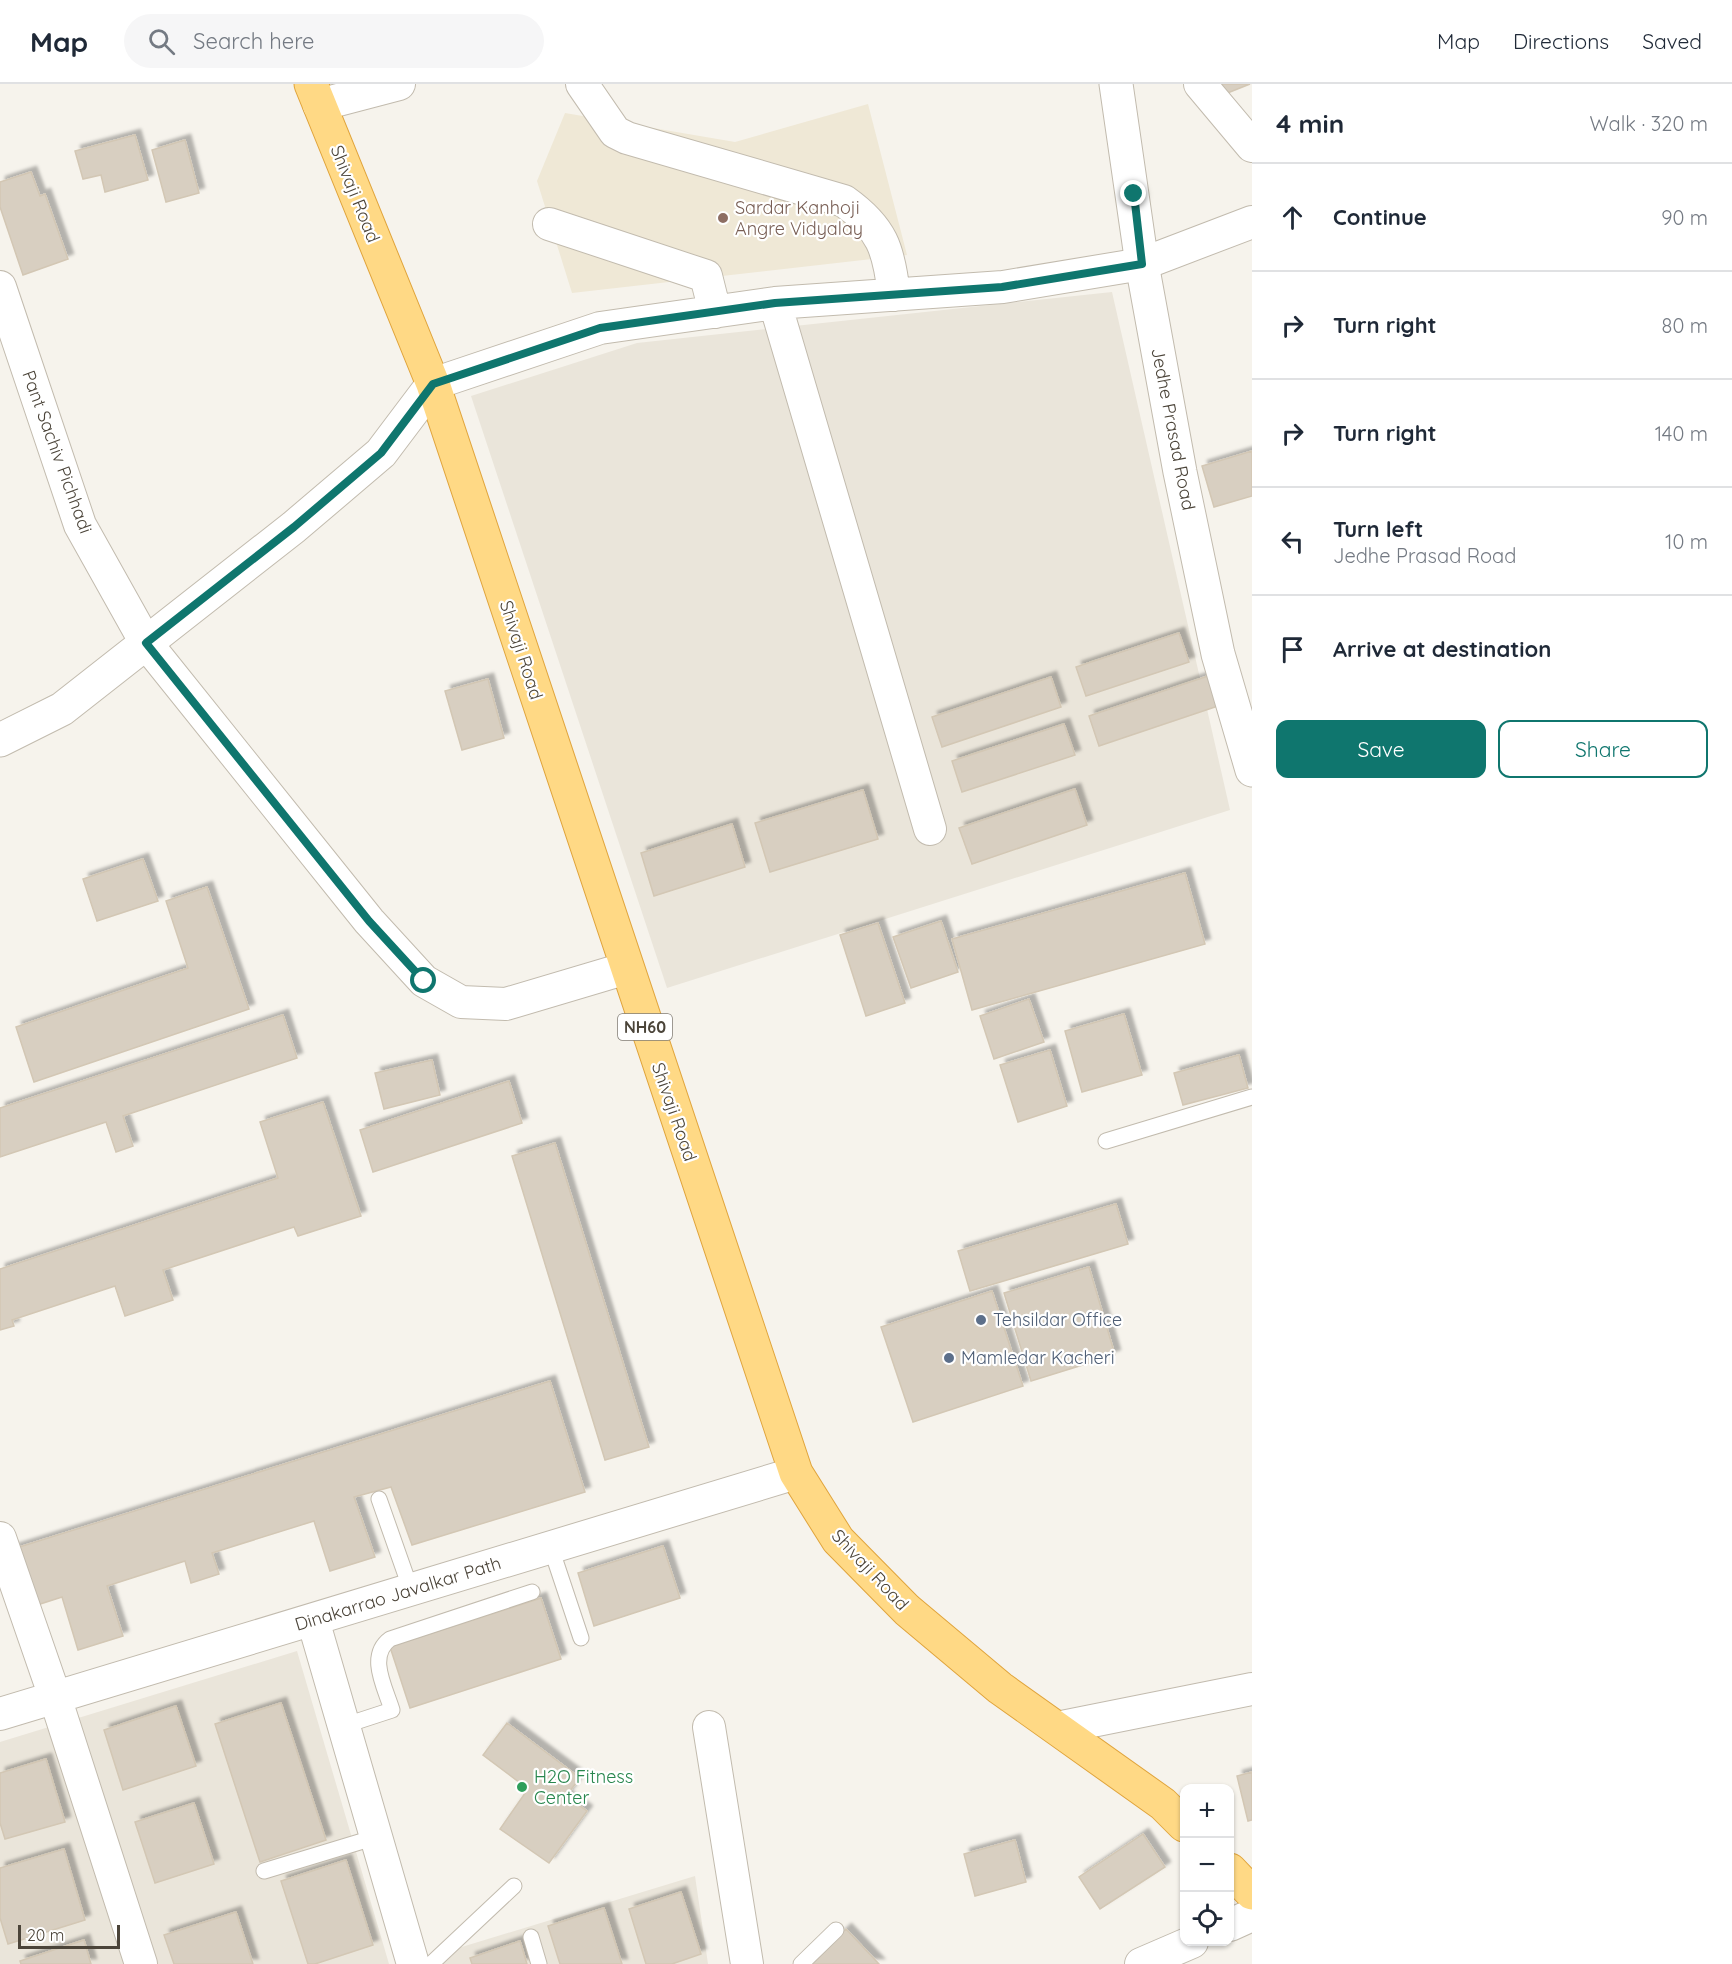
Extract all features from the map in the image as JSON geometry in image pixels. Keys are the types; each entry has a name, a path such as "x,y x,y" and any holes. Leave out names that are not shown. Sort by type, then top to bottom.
{"highway":[{"name":"Shivaji Road","path":"315,95 433,384 795,1473 838,1540 907,1610 1000,1688 1163,1804 1180,1820"},
{"path":"1234,1874 1252,1893"}],"street":[{"path":"315,95 399,84"},
{"path":"582,84 615,132 844,201 862,213 885,243 894,294"},
{"name":"Jedhe Prasad Road","path":"1116,84 1142,264 1180,472 1218,654 1252,770"},
{"path":"1200,84 1252,146"},
{"path":"0,740 62,710 294,527 381,453 433,384 600,328 775,303 1002,287 1142,264 1252,222"},
{"path":"549,224 706,276 715,312"},
{"name":"Pant Sachiv Pichhadi","path":"0,287 80,525 146,643 369,921 424,981 461,1002 506,1004 627,968"},
{"path":"775,303 930,829"},
{"name":"Dinakarrao Javalkar Path","path":"0,1714 795,1473"},
{"path":"0,1538 55,1697 141,1964"},
{"path":"313,1620 413,1964"},
{"path":"1058,1728 1252,1689"},
{"path":"709,1727 747,1964"},
{"path":"1234,1923 1252,1915"},
{"path":"1143,1964 1181,1946"}],"lane":[{"path":"1106,1141 1252,1097"},
{"path":"379,1499 411,1590"},
{"path":"551,1548 581,1638"},
{"path":"343,1726 392,1710 377,1657 380,1646 390,1639 532,1592"},
{"path":"264,1871 376,1837"},
{"path":"431,1964 514,1886"},
{"path":"801,1964 836,1930"},
{"path":"531,1937 538,1964"}],"shaded area":[{"name":"Sardar Kanhoji Angre Vidyalay","path":"868,104 907,255 572,293 537,181 565,113 735,142"},
{"path":"1112,292 1230,810 667,988 471,396 637,343"},
{"path":"297,1651 389,1964 0,1964 0,1742"},
{"path":"695,1876 708,1964 406,1964"}],"building":[{"path":"1215,84 1250,84 1220,96"},
{"path":"135,135 148,180 105,192 101,175 83,179 75,151"},
{"path":"185,140 199,193 166,202 152,150"},
{"path":"31,172 40,196 45,194 68,259 23,275 0,207 0,182"},
{"path":"1252,451 1252,496 1214,507 1202,466"},
{"path":"1179,633 1189,662 1086,696 1076,667"},
{"path":"1208,676 1218,706 1099,746 1089,716"},
{"path":"1051,677 1061,707 942,747 932,717"},
{"path":"488,679 504,738 462,750 445,691"},
{"path":"1064,724 1075,755 962,792 952,761"},
{"path":"1075,789 1087,825 972,864 959,828"},
{"path":"863,790 878,839 770,872 755,823"},
{"path":"732,824 745,867 654,896 641,853"},
{"path":"143,859 158,901 97,921 83,879"},
{"path":"1185,873 1205,944 972,1010 952,939"},
{"path":"207,887 249,1009 34,1082 16,1027 188,968 166,901"},
{"path":"941,921 958,972 911,988 893,937"},
{"path":"878,923 905,1003 866,1016 840,935"},
{"path":"1029,999 1044,1042 994,1059 980,1016"},
{"path":"1124,1014 1142,1075 1082,1092 1065,1031"},
{"path":"283,1015 297,1058 123,1116 133,1146 116,1152 106,1122 0,1157 0,1108"},
{"path":"1050,1050 1067,1106 1018,1122 1000,1065"},
{"path":"1239,1055 1248,1088 1183,1105 1174,1073"},
{"path":"432,1060 440,1095 384,1109 375,1073"},
{"path":"509,1081 522,1123 373,1172 360,1130"},
{"path":"323,1102 361,1216 298,1236 294,1227 163,1270 173,1300 125,1316 115,1286 12,1320 14,1326 0,1330 0,1269 278,1178 260,1122"},
{"path":"555,1143 649,1447 605,1460 512,1156"},
{"path":"1116,1204 1128,1244 970,1291 958,1251"},
{"path":"1089,1267 1115,1355 1031,1381 1004,1293"},
{"path":"992,1291 1023,1386 913,1422 881,1327"},
{"path":"550,1381 585,1492 412,1545 391,1487 354,1497 375,1557 330,1571 314,1521 212,1553 219,1574 191,1583 185,1561 107,1586 123,1636 78,1650 62,1597 31,1607 13,1549"},
{"path":"663,1546 680,1598 594,1626 578,1573"},
{"path":"541,1598 561,1659 410,1708 390,1647"},
{"path":"281,1703 326,1840 260,1862 215,1724"},
{"path":"176,1706 196,1766 123,1790 104,1730"},
{"path":"507,1723 580,1778 566,1796 587,1811 549,1863 500,1829 528,1789 483,1755"},
{"path":"46,1759 65,1822 5,1839 0,1823 0,1773"},
{"path":"1252,1772 1252,1820 1248,1821 1237,1776"},
{"path":"194,1803 214,1864 155,1883 135,1822"},
{"path":"1143,1834 1165,1867 1100,1909 1079,1877"},
{"path":"1015,1840 1026,1882 975,1896 964,1854"},
{"path":"64,1849 85,1920 8,1944 0,1918 0,1868"},
{"path":"346,1860 373,1945 315,1964 308,1964 281,1881"},
{"path":"681,1892 701,1954 672,1964 646,1964 629,1909"},
{"path":"604,1908 622,1964 560,1964 548,1926"},
{"path":"236,1912 253,1964 174,1964 164,1935"},
{"path":"846,1929 879,1964 809,1964"},
{"path":"84,1940 91,1964 21,1964 20,1961"},
{"path":"520,1941 527,1964 472,1964 470,1958"}],"place":[{"name":"Sardar Kanhoji Angre Vidyalay","path":"723,218"},
{"name":"Tehsildar Office","path":"981,1320"},
{"name":"Mamledar Kacheri","path":"949,1358"},
{"name":"H2O Fitness Center","path":"522,1787"}],"route":[{"path":"424,981 369,921 146,643 294,527 381,453 433,384 600,328 775,303 1002,287 1142,264 1134,194"}]}
